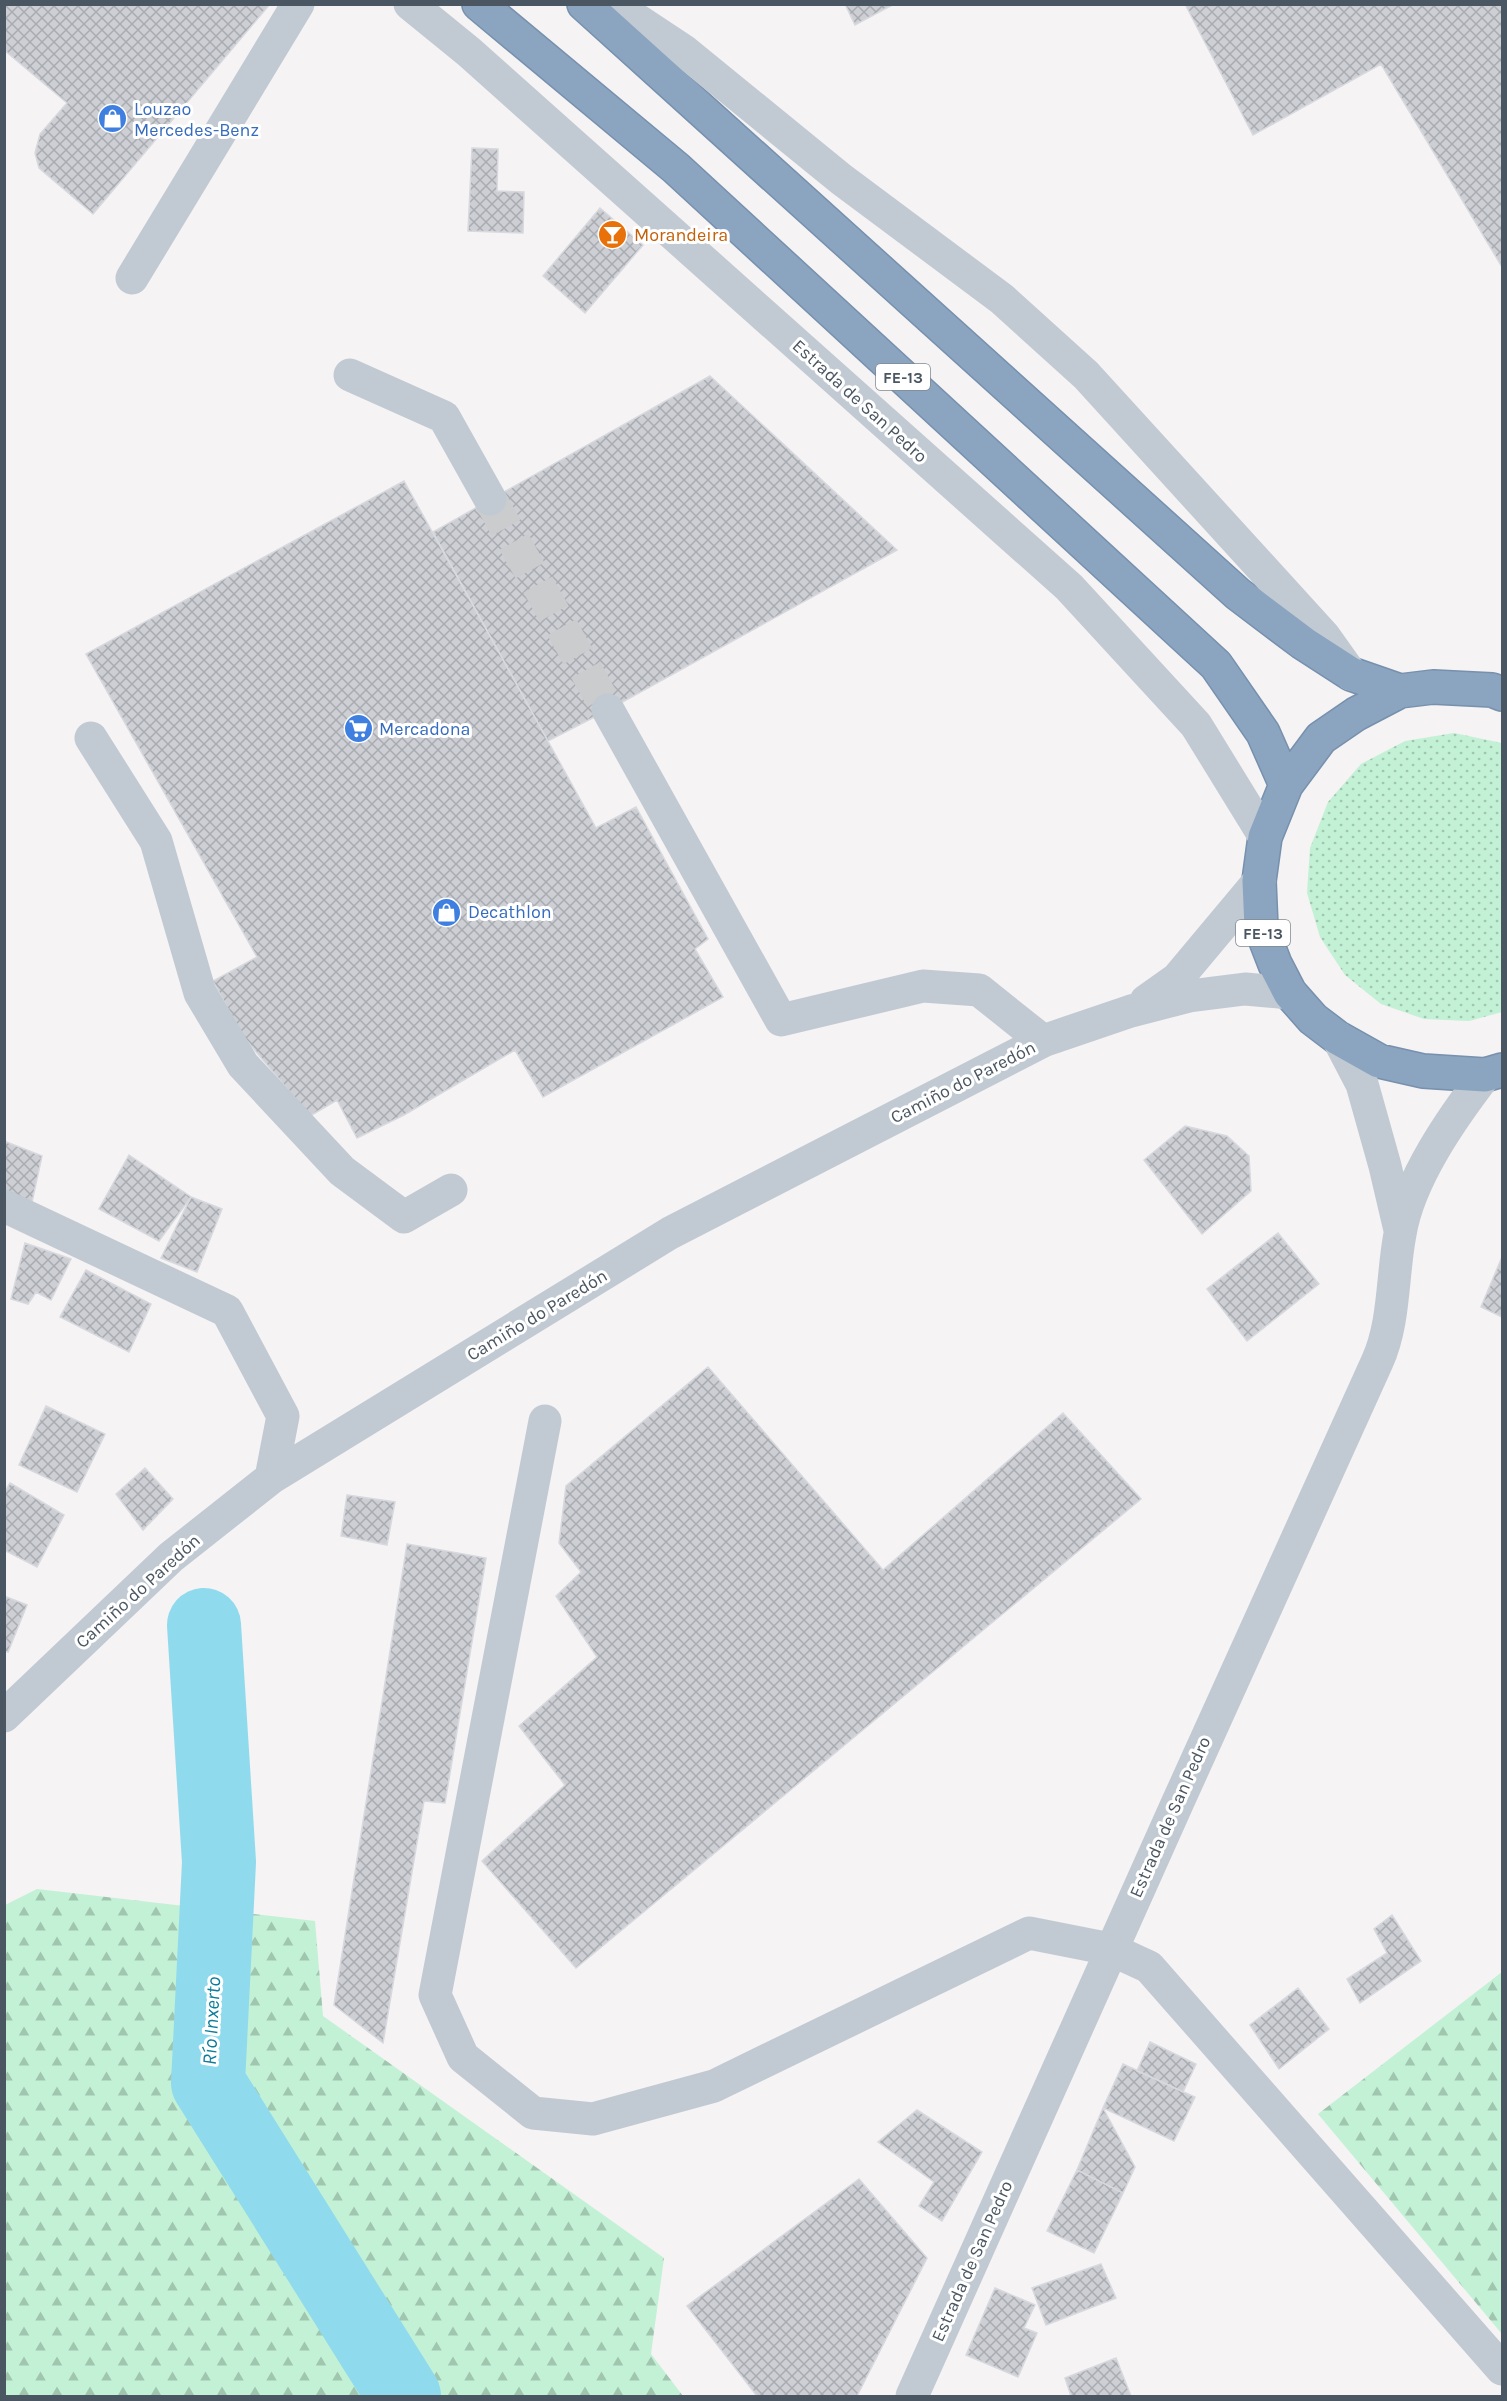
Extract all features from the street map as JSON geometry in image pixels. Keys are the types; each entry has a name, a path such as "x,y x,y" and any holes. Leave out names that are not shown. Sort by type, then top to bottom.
{"highway":[{"name":"FE-13","path":"479,4 676,168 1216,665 1263,733 1286,784"},
{"name":"FE-13","path":"584,4 1238,594 1303,643 1352,674 1400,691"},
{"name":"FE-13","path":"1494,1072 1423,1071 1379,1061 1338,1038 1313,1019 1290,993 1275,964 1261,928 1259,881 1265,837 1286,784 1321,738 1356,714 1400,691 1433,687 1492,690 1503,694"}],"street":[{"path":"132,278 298,4"},
{"name":"Estrada de San Pedro","path":"410,4 478,60 1069,587 1196,725 1265,837"},
{"path":"613,4 684,51 841,179 1002,299 1086,375 1324,636 1352,674"},
{"path":"351,375 444,417 490,499"},
{"path":"608,710 781,1020 923,986 979,990 1043,1041"},
{"path":"91,738 156,841 200,993 243,1065 342,1171 404,1217 451,1191"},
{"path":"1131,1011 1176,979 1259,881"},
{"path":"1131,1011 1189,996 1245,989 1290,993"},
{"name":"Camiño do Paredón","path":"4,1716 171,1557 271,1478 670,1233 1043,1041 1131,1011"},
{"path":"1338,1038 1362,1084 1386,1166 1400,1230"},
{"path":"1400,1230 1414,1190 1450,1121 1494,1072"},
{"path":"4,1206 228,1311 283,1416 271,1478"},
{"name":"Estrada de San Pedro","path":"912,2397 1110,1949 1385,1345 1400,1230"},
{"path":"545,1421 435,1995 463,2057 533,2113 593,2119 714,2086 1029,1933 1110,1949 1149,1967 1503,2369"}],"green space":[{"path":"1454,733 1502,743 1502,1012 1469,1021 1424,1019 1381,1004 1345,975 1320,937 1307,893 1310,848 1328,802 1361,764 1405,741"},
{"path":"37,1889 315,1921 323,2016 664,2258 651,2354 683,2396 5,2396 5,1905"},
{"path":"1502,1972 1502,2334 1318,2114"}],"building":[{"name":"Louzao Mercedes-Benz","path":"4,4 270,4 93,214 39,168 35,153 40,134 67,103 4,50"},
{"path":"845,4 894,4 855,25"},
{"path":"1185,4 1502,4 1502,267 1381,64 1253,135"},
{"path":"472,148 498,149 497,191 524,192 523,233 468,231"},
{"path":"600,208 643,245 585,313 543,276"},
{"path":"710,376 897,550 548,741 433,532"},
{"path":"404,481 596,828 636,807 708,939 695,949 723,997 543,1097 515,1050 404,1115 357,1138 337,1100 310,1116 242,1035 213,981 257,957 86,654"},
{"path":"1185,1126 1227,1136 1249,1156 1251,1191 1202,1234 1144,1160"},
{"path":"4,1141 42,1156 32,1202 4,1191"},
{"path":"129,1155 191,1197 159,1241 99,1209"},
{"path":"191,1197 222,1209 197,1272 161,1258"},
{"path":"1278,1233 1319,1284 1247,1341 1207,1289"},
{"path":"25,1243 71,1259 51,1300 36,1292 28,1304 11,1299"},
{"path":"1502,1257 1502,1317 1481,1307"},
{"path":"86,1270 151,1304 129,1352 60,1317"},
{"path":"708,1367 883,1570 1063,1413 1141,1499 576,1968 482,1861 565,1785 519,1726 597,1657 556,1596 581,1572 559,1543 566,1486"},
{"path":"46,1406 105,1434 77,1492 19,1465"},
{"path":"145,1468 173,1499 143,1530 116,1494"},
{"path":"10,1483 64,1515 37,1567 4,1550 4,1493"},
{"path":"347,1495 395,1502 387,1545 341,1536"},
{"path":"407,1544 486,1558 445,1803 424,1801 383,2043 334,2005"},
{"path":"4,1596 27,1605 8,1652 4,1651"},
{"path":"1392,1915 1421,1961 1360,2003 1347,1979 1387,1953 1374,1929"},
{"path":"1298,1988 1329,2029 1279,2069 1250,2025"},
{"path":"1150,2042 1196,2064 1183,2092 1137,2071"},
{"path":"1123,2064 1195,2097 1174,2141 1103,2108"},
{"path":"1103,2108 1135,2167 1123,2193 1077,2170"},
{"path":"917,2110 982,2152 942,2221 919,2206 934,2182 878,2142"},
{"path":"1077,2170 1123,2193 1094,2253 1047,2231"},
{"path":"859,2179 927,2258 857,2396 757,2396 687,2306"},
{"path":"1101,2264 1116,2298 1046,2325 1032,2288"},
{"path":"995,2288 1035,2305 1024,2328 1037,2333 1018,2377 966,2355"},
{"path":"1116,2358 1131,2396 1071,2396 1065,2378"}],"waterway":[{"name":"Río Inxerto","path":"204,1625 219,1862 208,2083 404,2396"}],"tunnel":[{"path":"490,499 608,710"}],"place":[{"name":"Louzao Mercedes-Benz","path":"113,119"},
{"name":"Morandeira","path":"613,235"},
{"name":"Mercadona","path":"358,729"},
{"name":"Decathlon","path":"447,912"}]}
